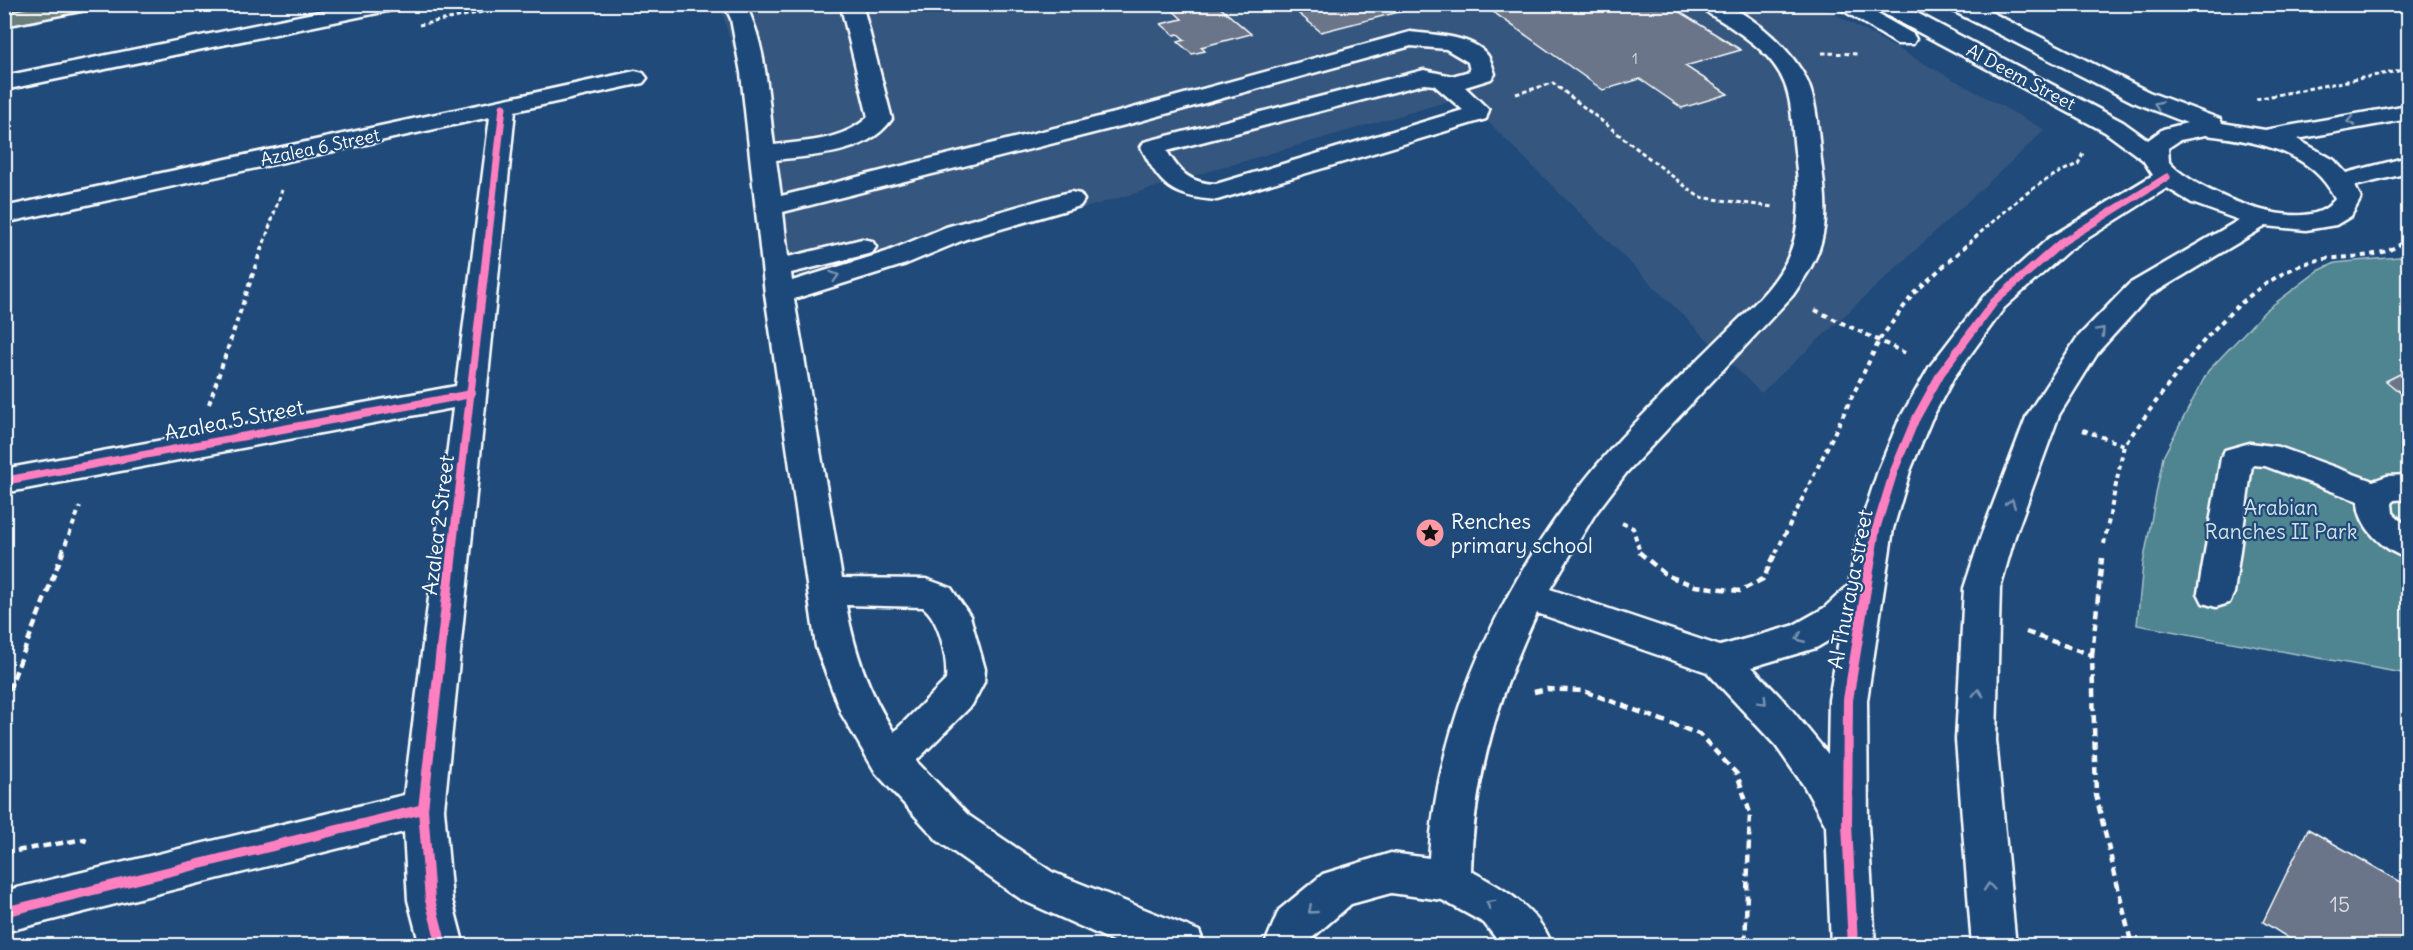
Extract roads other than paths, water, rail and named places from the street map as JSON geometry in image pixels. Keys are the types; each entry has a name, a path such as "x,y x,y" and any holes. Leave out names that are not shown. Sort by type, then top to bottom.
{"main road":[{"path":"4,20 86,4"}],"street":[{"path":"4,83 392,4"},
{"path":"734,4 742,19 751,62 778,281 835,647 852,695 890,761 953,828 1037,886 1138,930 1183,945"},
{"path":"764,154 852,140 871,130 880,119 879,107 853,11 857,4"},
{"path":"1449,881 1451,830 1459,778 1471,729 1529,596 1555,548 1584,504 1647,430 1784,288 1806,247 1812,212 1805,131 1797,83 1776,53 1760,37 1708,4"},
{"path":"1843,4 1912,42 1959,49 2016,32"},
{"path":"1862,4 1959,49"},
{"name":"Al Deem Street","path":"1883,4 1959,49 2114,126 2161,167 2208,201 2261,218 2295,222 2323,219 2341,211 2348,198 2342,183"},
{"name":"Al Deem Street","path":"1957,4 2169,110 2233,130"},
{"path":"1970,4 2016,32"},
{"path":"1987,4 2006,15 2016,32"},
{"path":"769,207 1124,118 1410,39 1451,43 1478,58 1483,74 1449,85"},
{"path":"1124,118 1153,147 1168,178 1180,187 1197,192 1217,192 1474,117 1477,110 1441,79 1424,77 1153,147"},
{"name":"Azalea 6 Street","path":"4,215 635,78"},
{"name":"Azalea 2 Street","path":"442,945 430,900 423,809 503,107"},
{"path":"2264,138 2409,112"},
{"path":"2161,167 2155,144 2165,135 2183,130 2206,128 2233,130 2264,138 2312,157 2342,183 2409,165"},
{"name":"Al Thuraya street","path":"1853,945 1847,824 1848,700 1876,529 1894,471 1915,420 1941,373 1994,302 2059,244 2161,167"},
{"path":"778,281 896,258 956,233 1071,200"},
{"path":"1994,945 1976,740 1982,588 1998,536 2043,415 2088,345 2139,290 2261,218"},
{"name":"Azalea 5 Street","path":"4,481 471,394"},
{"path":"2216,593 2237,458 2250,454 2268,455 2376,495"},
{"path":"2409,487 2387,488 2376,495 2373,505 2378,518 2390,532 2409,545"},
{"path":"826,591 926,593 938,598 947,606 952,616 966,669 965,682 958,694 890,761"},
{"path":"1529,596 1720,661 1803,638 1837,618 1864,593"},
{"name":"Al Thuraya street","path":"1720,661 1766,704 1797,741 1826,782 1847,824"},
{"path":"4,912 423,809"},
{"path":"1286,945 1295,924 1338,888 1391,873 1449,881 1499,909 1531,945"}],"place":[{"name":"Renches primary school","path":"1430,533"}],"park label":[{"name":"Arabian Ranches II Park","path":"2281,519"}]}
